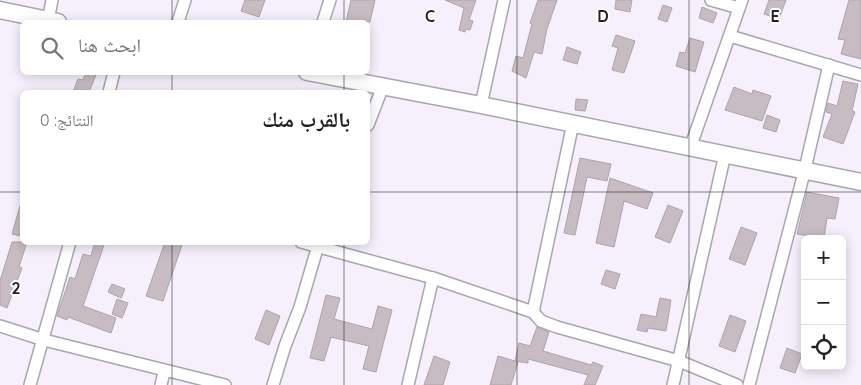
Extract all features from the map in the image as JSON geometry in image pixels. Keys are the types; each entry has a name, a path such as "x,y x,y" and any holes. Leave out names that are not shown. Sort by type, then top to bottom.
{"main road":[{"path":"0,10 44,20"},
{"path":"320,75 574,123 861,182"}],"street":[{"path":"52,0 53,20"},
{"path":"179,20 185,0"},
{"path":"324,20 330,0"},
{"path":"481,105 504,0"},
{"path":"690,148 741,4 711,0"},
{"path":"730,36 861,76"},
{"path":"749,385 805,169 828,65"},
{"path":"110,90 113,75"},
{"path":"370,120 384,86"},
{"path":"533,312 574,123"},
{"path":"673,385 725,154"},
{"path":"30,385 69,245"},
{"path":"273,385 300,307 318,245 433,278 533,312 541,321 557,327 679,362 737,385"},
{"path":"408,385 433,278"},
{"path":"0,326 44,340 164,372 225,385"},
{"path":"161,385 164,372"}],"building":[{"path":"245,0 265,0 259,17 241,11"},
{"path":"351,0 375,0 370,22 370,20 346,20"},
{"path":"445,0 476,0 469,20 473,21 470,30 466,29 465,32 459,30 464,8"},
{"path":"538,0 557,0 547,29 542,54 534,52 526,78 512,71 516,56 523,58 532,24 530,23"},
{"path":"616,0 632,0 630,12 615,9"},
{"path":"769,0 786,0 779,19 764,14"},
{"path":"849,0 861,0 861,59 841,54 845,40 838,39"},
{"path":"663,5 672,8 667,22 658,19"},
{"path":"702,7 717,13 713,23 699,18"},
{"path":"616,35 635,41 624,73 612,70 618,48 612,46"},
{"path":"690,38 704,42 695,72 676,66 680,52 685,53"},
{"path":"567,47 581,52 577,64 563,60"},
{"path":"85,75 96,75 90,90 74,90 78,79 83,80"},
{"path":"843,81 858,84 852,111 855,112 843,144 823,137 832,114 826,112 828,103 837,106"},
{"path":"734,87 752,94 753,90 771,96 762,121 725,110"},
{"path":"576,99 588,100 585,111 575,110"},
{"path":"767,115 780,120 776,132 763,128"},
{"path":"580,158 611,164 607,181 587,177 575,235 564,233"},
{"path":"610,178 653,193 647,209 624,201 614,247 596,243"},
{"path":"807,192 839,198 835,219 827,218 824,235 797,234"},
{"path":"668,205 683,211 670,243 655,237"},
{"path":"20,206 20,236 12,234"},
{"path":"741,227 757,233 745,265 729,259"},
{"path":"12,242 20,242 20,245 26,245 19,267 22,268 7,308 0,305 0,281"},
{"path":"94,245 104,245 83,306 116,318 111,333 68,317 67,320 57,316 70,277 75,279 83,254 91,256"},
{"path":"164,245 182,245 163,301 146,296"},
{"path":"606,270 620,274 615,289 601,284"},
{"path":"112,284 125,289 121,298 108,292"},
{"path":"326,295 340,298 334,319 372,329 378,306 392,310 376,372 363,369 369,346 331,337 324,361 310,358"},
{"path":"660,298 671,300 666,331 648,328 647,332 637,330 641,314 656,317"},
{"path":"117,299 128,303 122,318 112,314"},
{"path":"266,310 280,316 269,345 255,339"},
{"path":"730,315 746,321 735,352 719,346"},
{"path":"537,327 549,332 543,351 591,365 593,362 603,366 595,385 584,385 588,375 528,359 528,363 515,361 519,343 530,346"},
{"path":"787,348 801,354 795,373 780,368"},
{"path":"434,356 450,362 443,385 424,385"},
{"path":"498,356 518,362 511,385 490,385"}]}
